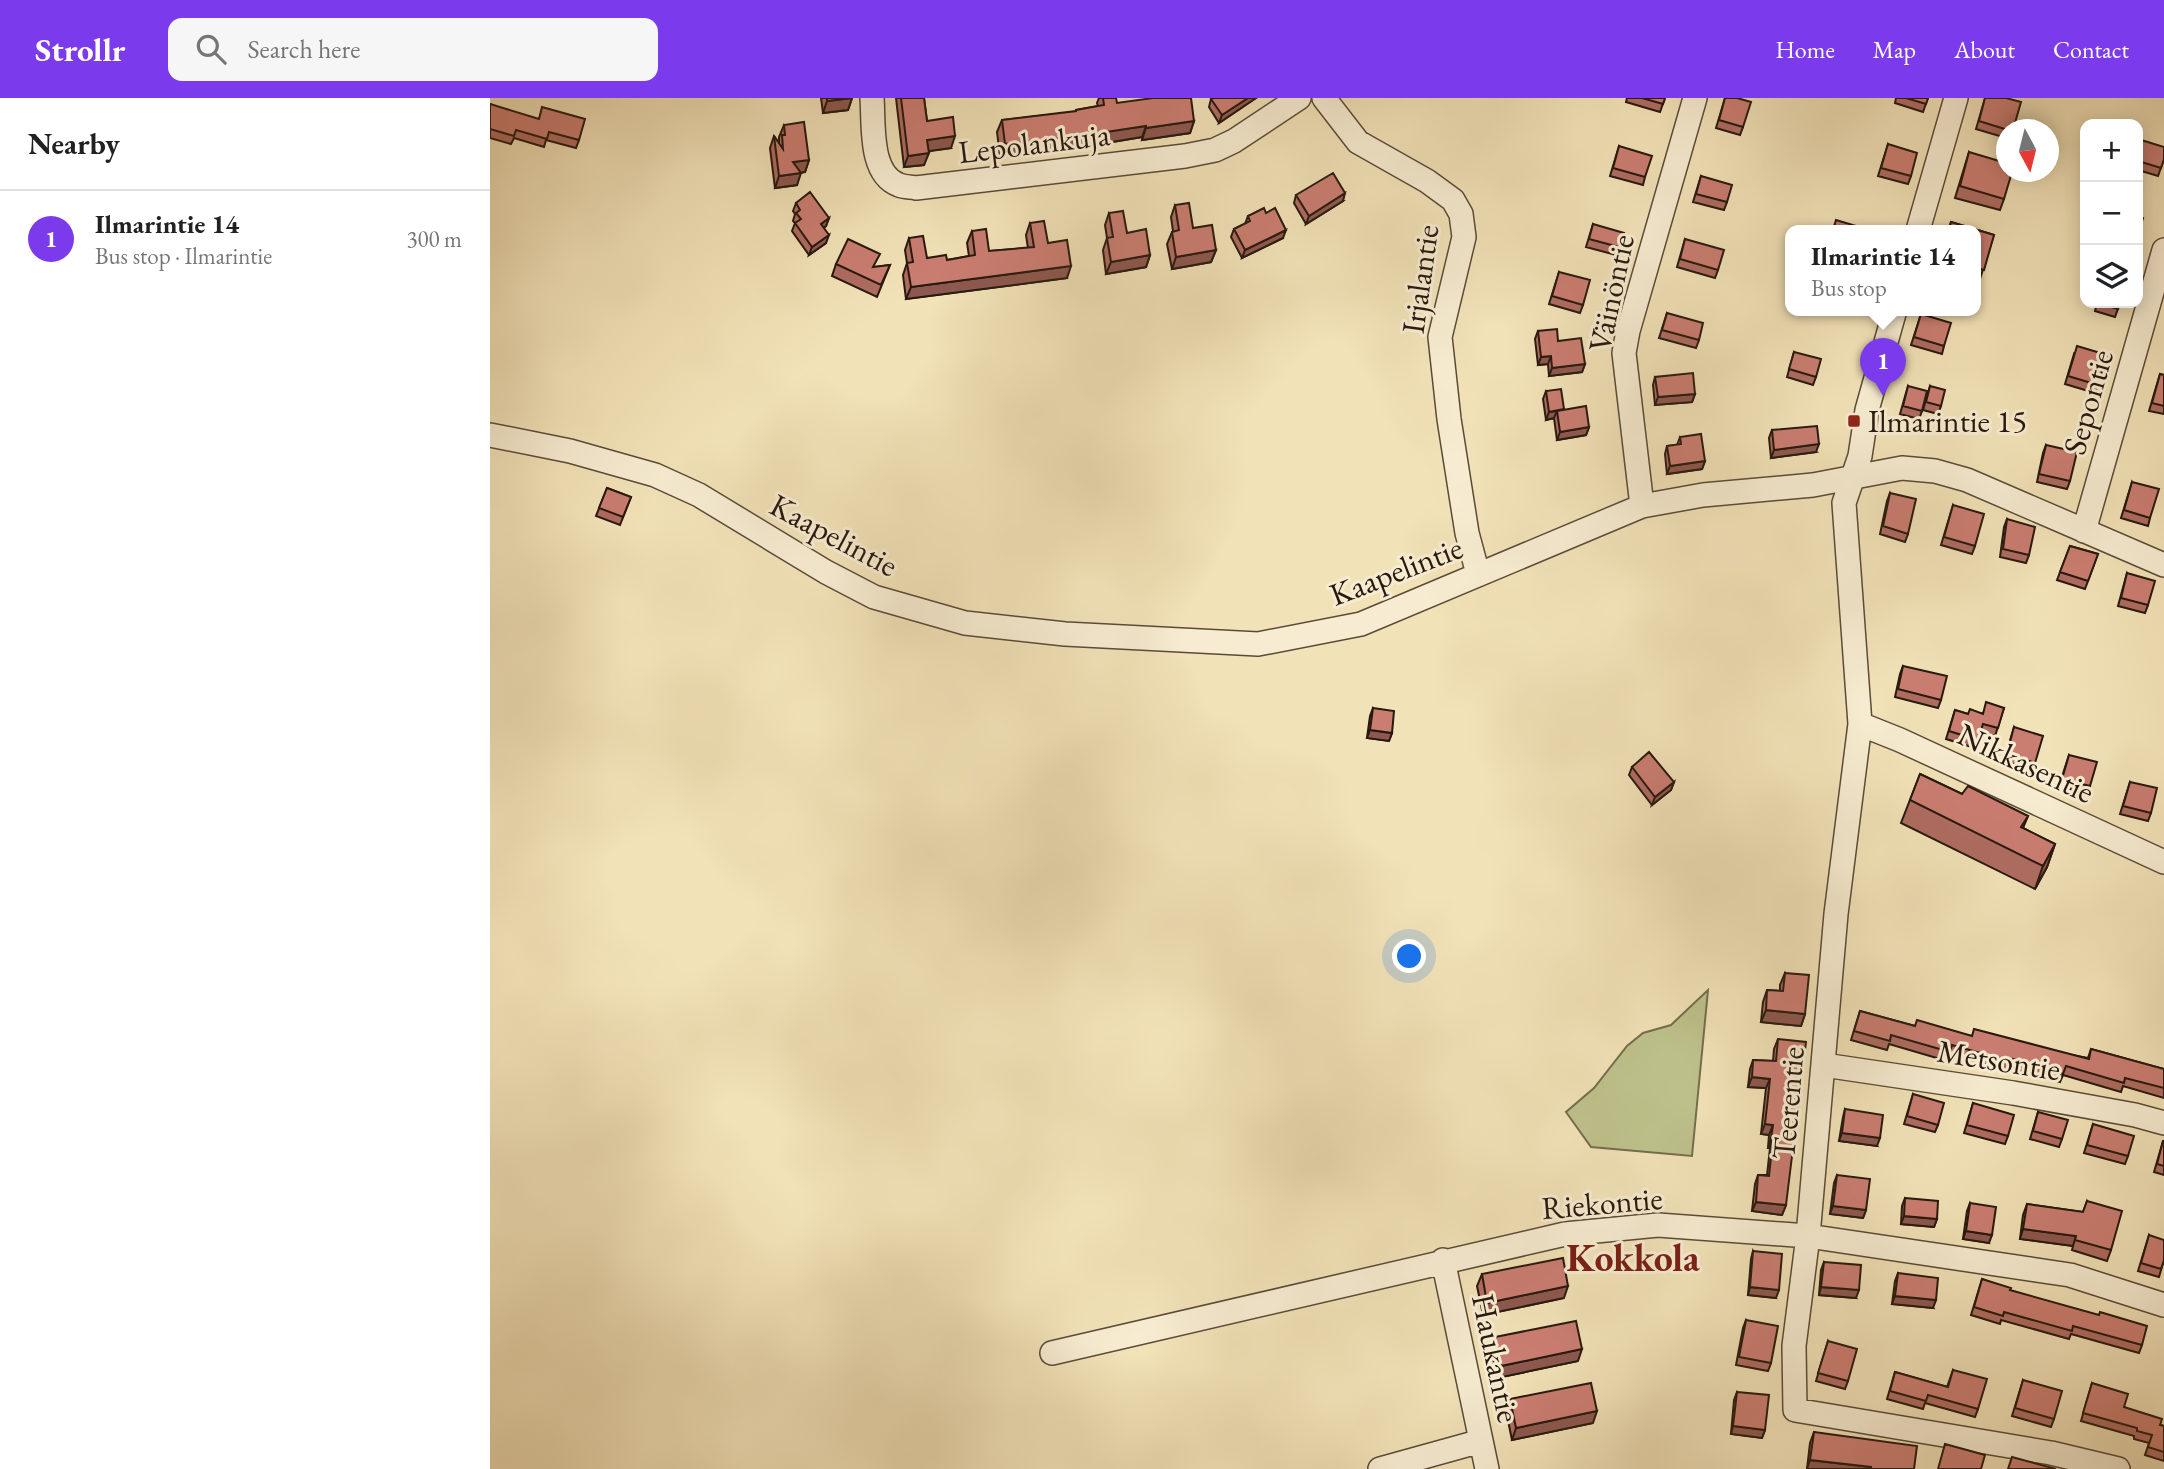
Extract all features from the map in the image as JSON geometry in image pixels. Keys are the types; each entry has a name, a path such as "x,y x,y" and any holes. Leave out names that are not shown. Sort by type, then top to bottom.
{"street":[{"name":"Lepolankuja","path":"872,98 878,164 898,185 916,188 1185,156 1215,150 1234,141 1299,98"},
{"name":"Irjalantie","path":"1324,98 1358,142 1427,181 1453,200 1461,214 1464,237 1440,337 1466,533 1478,574"},
{"name":"Väinöntie","path":"1642,506 1624,353 1695,98"},
{"path":"1919,225 1956,98"},
{"name":"Sepontie","path":"2084,531 2164,250"},
{"name":"Teerentie","path":"1893,316 1867,410 1860,456 1844,503 1860,724 1836,914 1808,1236 1794,1346 1795,1410 2051,1453 2118,1469"},
{"name":"Kaapelintie","path":"490,435 570,451 655,475 699,495 826,572 874,597 965,623 1065,634 1258,644 1360,624 1642,506 1703,495 1813,485 1902,468 1935,471 1967,481 2164,565"},
{"name":"Nikkasentie","path":"1860,724 2164,862"},
{"name":"Metsontie","path":"1824,1065 2013,1093 2135,1115 2164,1123"},
{"name":"Riekontie","path":"1052,1353 1564,1234 1658,1225 1808,1236 2070,1275 2164,1305"},
{"name":"Haukantie","path":"1443,1260 1488,1469"},
{"path":"1380,1469 1480,1441"}],"green space":[{"path":"1708,990 1692,1156 1591,1147 1566,1112 1594,1088 1627,1046 1643,1033 1671,1025"}],"building":[{"path":"827,98 852,98 827,101"},
{"path":"901,98 924,98 927,121 953,117 955,136 927,140 929,153 908,156"},
{"path":"1103,98 1116,98 1117,103 1153,98 1191,98 1194,121 1005,144 1002,120 1104,105"},
{"path":"1248,98 1222,115 1211,99"},
{"path":"1642,98 1665,98 1663,104"},
{"path":"1725,98 1751,102 1743,127 1719,120"},
{"path":"1906,98 1928,98 1926,104"},
{"path":"1985,98 2006,98 2021,102 2016,119 1996,119 1996,126 1979,121"},
{"path":"490,104 539,119 542,107 585,119 579,140 549,132 547,139 516,130 514,136 490,129"},
{"path":"804,122 809,160 793,162 801,173 779,176 774,136 783,149 784,125"},
{"path":"2143,141 2164,147 2161,168 2143,163"},
{"path":"1888,144 1917,153 1911,176 1881,168"},
{"path":"1619,146 1652,156 1645,177 1613,168"},
{"path":"1969,152 1996,160 1996,182 2009,182 2004,199 1960,186"},
{"path":"1333,173 1345,193 1309,216 1296,195"},
{"path":"1701,176 1732,185 1727,202 1696,194"},
{"path":"810,192 829,218 821,224 829,235 812,247 795,223 801,219 796,213 800,210 796,203"},
{"path":"1189,203 1193,228 1212,225 1216,250 1176,257 1172,232 1179,230 1175,205"},
{"path":"1264,208 1266,213 1275,208 1286,230 1245,250 1234,229 1250,221 1248,216"},
{"path":"1123,211 1127,233 1146,229 1150,255 1111,262 1107,238 1113,237 1109,213"},
{"path":"1836,220 1853,225 1834,225"},
{"path":"1044,221 1048,243 1067,240 1071,266 911,287 907,263 913,262 909,238 923,236 927,258 946,255 947,260 975,255 972,231 986,229 989,251 1034,247 1030,223"},
{"path":"1593,224 1624,233 1619,247 1589,239"},
{"path":"1981,231 1994,235 1984,270 1981,269"},
{"path":"848,239 880,254 873,267 890,265 881,285 836,264"},
{"path":"1685,239 1724,250 1718,270 1680,259"},
{"path":"1559,272 1590,280 1583,305 1552,296"},
{"path":"1667,313 1703,323 1699,340 1662,330"},
{"path":"1920,316 1951,323 1944,346 1914,337"},
{"path":"1557,329 1558,341 1581,338 1585,364 1552,368 1551,356 1541,357 1538,331"},
{"path":"2077,346 2107,355 2098,385 2068,376"},
{"path":"1794,352 1821,359 1816,377 1789,369"},
{"path":"1693,373 1695,394 1658,397 1655,377"},
{"path":"2160,374 2164,375 2164,406 2152,403"},
{"path":"1908,386 1927,391 1922,411 1903,406"},
{"path":"1930,386 1945,390 1941,406 1926,402"},
{"path":"1561,389 1564,409 1549,412 1546,391"},
{"path":"1586,406 1589,427 1560,432 1557,411"},
{"path":"1817,426 1819,444 1774,450 1772,430"},
{"path":"1701,434 1705,461 1670,466 1667,446 1681,444 1680,437"},
{"path":"2046,445 2077,452 2070,481 2039,474"},
{"path":"2132,482 2159,489 2150,518 2124,510"},
{"path":"607,488 631,497 623,517 599,508"},
{"path":"1890,493 1916,499 1908,534 1883,526"},
{"path":"1953,505 1984,514 1975,546 1944,537"},
{"path":"2007,519 2035,527 2029,555 2003,549"},
{"path":"2070,546 2098,554 2088,581 2060,572"},
{"path":"2127,573 2155,581 2148,605 2121,598"},
{"path":"1903,666 1947,676 1941,700 1898,689"},
{"path":"1986,702 2004,708 1998,728 1983,724 1978,740 1949,731 1955,710 1968,714 1970,709 1983,714"},
{"path":"1373,708 1394,711 1392,733 1370,730"},
{"path":"2014,727 2043,736 2035,763 2007,753"},
{"path":"1649,752 1674,782 1655,797 1632,767"},
{"path":"2069,755 2097,762 2090,786 2062,779"},
{"path":"1920,774 1962,794 1968,786 2028,816 2021,827 2055,844 2043,866 1910,800"},
{"path":"2130,782 2157,788 2151,813 2123,806"},
{"path":"1785,973 1809,975 1805,1014 1766,1010 1767,990 1783,991"},
{"path":"1860,1011 1915,1026 1917,1020 1972,1036 1974,1029 2089,1059 2091,1049 2164,1069 2164,1088 2125,1078 2124,1083 2066,1066 2063,1074 1952,1045 1950,1052 1891,1035 1890,1041 1854,1031"},
{"path":"1778,1039 1806,1042 1786,1205 1756,1202 1758,1175 1769,1176 1773,1125 1765,1124 1770,1079 1752,1077 1753,1060 1776,1061"},
{"path":"1913,1094 1944,1103 1938,1125 1907,1116"},
{"path":"1973,1103 2014,1115 2008,1136 1967,1125"},
{"path":"1845,1109 1883,1115 1880,1138 1842,1133"},
{"path":"2038,1112 2068,1120 2062,1139 2033,1131"},
{"path":"2093,1124 2134,1136 2128,1156 2087,1145"},
{"path":"2164,1141 2164,1166 2157,1164"},
{"path":"1837,1175 1870,1179 1866,1210 1833,1206"},
{"path":"1905,1198 1938,1201 1937,1219 1904,1216"},
{"path":"2087,1201 2122,1211 2111,1250 2075,1240 2076,1236 2023,1229 2027,1204 2083,1212"},
{"path":"1970,1203 1996,1207 1992,1235 1966,1231"},
{"path":"2149,1235 2164,1240 2161,1269 2141,1263"},
{"path":"1753,1251 1782,1254 1779,1290 1750,1287"},
{"path":"1563,1258 1568,1286 1487,1303 1482,1274"},
{"path":"1824,1262 1861,1265 1859,1290 1821,1287"},
{"path":"1898,1273 1938,1278 1936,1300 1895,1296"},
{"path":"1982,1279 2011,1288 2010,1290 2147,1326 2142,1345 2073,1326 2072,1331 2004,1312 2003,1316 1974,1307"},
{"path":"1746,1320 1778,1326 1771,1363 1739,1357"},
{"path":"1576,1321 1582,1349 1501,1366 1495,1337"},
{"path":"1828,1341 1857,1349 1848,1381 1818,1373"},
{"path":"1953,1370 1987,1379 1978,1409 1928,1395 1926,1401 1890,1391 1895,1372 1948,1387"},
{"path":"2023,1380 2062,1391 2054,1419 2015,1408"},
{"path":"1591,1383 1597,1411 1516,1428 1510,1399"},
{"path":"2092,1383 2128,1394 2124,1407 2162,1419 2160,1425 2164,1426 2164,1452 2148,1447 2152,1435 2137,1431 2137,1428 2083,1413"},
{"path":"1737,1392 1769,1395 1765,1430 1733,1426"},
{"path":"1814,1432 1917,1446 1914,1469 1871,1469 1810,1460"},
{"path":"1945,1444 1985,1455 1981,1469 1938,1469"},
{"path":"2012,1457 2056,1469 2008,1469"}],"place":[{"name":"Ilmarintie 14","path":"1883,396"},
{"name":"Ilmarintie 15","path":"1854,421"}],"district":[{"name":"Kokkola","path":"1633,1258"}]}
